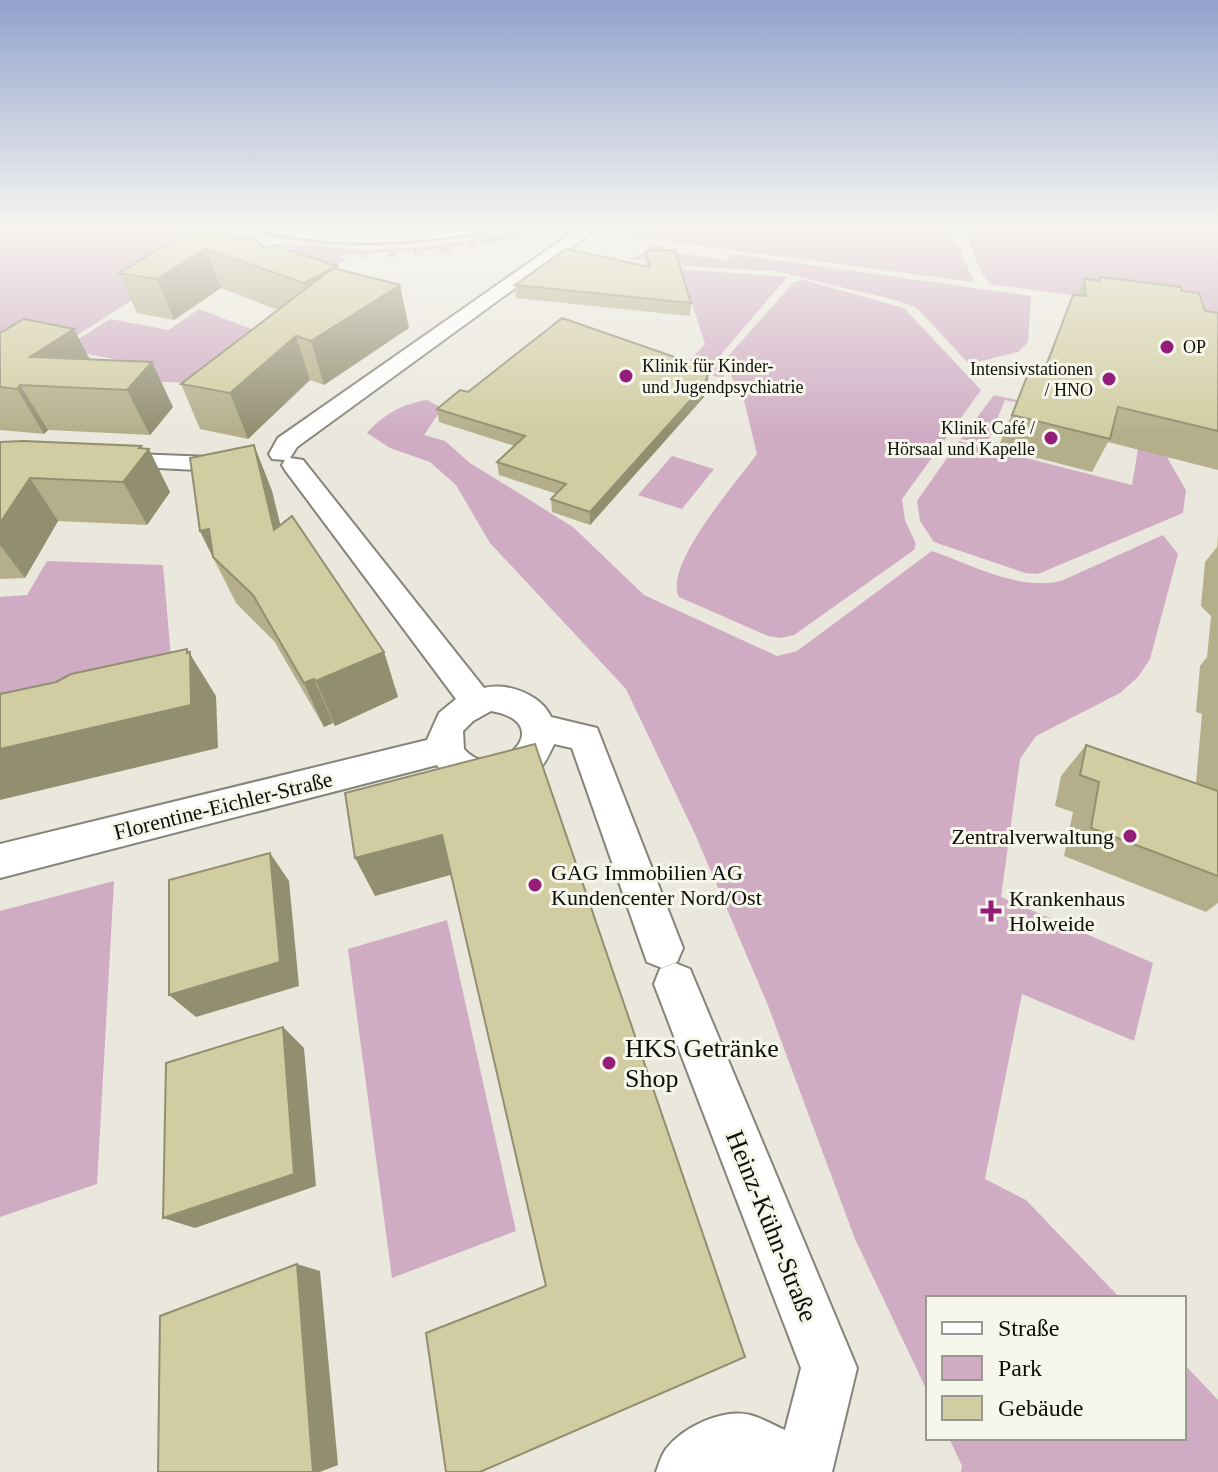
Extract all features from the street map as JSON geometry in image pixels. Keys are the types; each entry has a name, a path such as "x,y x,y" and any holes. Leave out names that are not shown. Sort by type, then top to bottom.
{"street":[{"path":"272,465 287,443 494,296"},
{"path":"91,459 272,465 477,703"},
{"path":"491,699 517,703 536,718 540,728 541,741 535,753 524,764 502,774 477,774 462,769 451,760 445,749 447,727 454,717 477,703 491,699"},
{"name":"Heinz-Kühn-Straße","path":"540,728 585,738 668,966 829,1368 803,1472"},
{"name":"Florentine-Eichler-Straße","path":"0,861 445,749"},
{"path":"685,1472 706,1450 730,1441 755,1445 780,1461 788,1472"}],"green space":[{"path":"0,296 139,296 0,385"},
{"path":"690,296 771,296 719,357 725,380 686,365 705,344"},
{"path":"782,296 860,296 904,308 981,390 902,499 905,520 916,544 914,550 794,635 781,638 768,636 679,597 677,583 691,545 757,454 743,396 730,372 728,356"},
{"path":"877,296 1031,296 1028,342 1018,352 969,364 917,308"},
{"path":"1076,296 1218,296 1218,315"},
{"path":"199,309 267,335 209,384 100,379 124,361 63,349 110,319 169,330"},
{"path":"994,395 1040,405 1039,408 1005,400 987,444 961,439"},
{"path":"427,400 442,408 424,435 445,441 470,463 573,527 644,595 777,656 797,651 932,551 1012,580 1045,583 1061,581 1163,535 1178,554 1150,659 1138,677 1120,693 1036,736 1020,759 1001,897 1153,963 1134,1041 1022,994 985,1179 1026,1200 1118,1296 926,1296 926,1389 855,1239 767,1003 695,834 626,689 490,543 456,485 430,462 390,448 367,433 380,420 409,404"},
{"path":"1145,407 1173,420 1168,459 1186,490 1183,513 1038,574 1025,573 934,542 920,521 917,501 959,441 1132,485"},
{"path":"672,456 714,469 682,509 638,495"},
{"path":"47,561 163,565 171,657 0,696 0,597 27,595"},
{"path":"114,881 97,1184 0,1217 0,911"},
{"path":"447,920 516,1231 392,1278 348,949"},
{"path":"1186,1366 1218,1400 1218,1472 961,1472 962,1466 950,1440 1186,1440"}],"building":[{"path":"297,296 383,296 311,341 296,336 230,393 181,384"},
{"path":"620,296 689,296 691,303"},
{"path":"1073,296 1200,296 1205,311 1218,313 1218,431 1118,407 1110,439 1012,415 1028,374 1042,377"},
{"path":"562,318 709,369 705,384 590,512 551,499 566,484 497,462 525,436 437,409 460,390 468,392"},
{"path":"24,319 74,329 30,357 152,362 127,390 20,385 17,389 0,387 0,333"},
{"path":"0,442 141,446 139,448 149,449 123,482 30,478 0,523"},
{"path":"254,445 274,530 292,516 384,652 316,681 304,683 253,595 213,557 209,529 200,531 190,458"},
{"path":"187,649 187,653 190,652 191,705 0,749 0,694 56,682 71,674"},
{"path":"535,744 745,1357 480,1472 446,1472 426,1333 546,1286 442,835 355,858 345,793"},
{"path":"1086,745 1218,791 1218,876 1091,828 1099,782 1080,775"},
{"path":"270,853 280,962 169,995 169,880"},
{"path":"283,1027 294,1174 163,1218 166,1063"},
{"path":"297,1264 313,1472 158,1472 160,1316"}],"place":[{"name":"OP","path":"1167,347"},
{"name":"Klinik für Kinder- und Jugendpsychiatrie","path":"626,376"},
{"name":"Intensivstationen / HNO","path":"1109,379"},
{"name":"Klinik Café / Hörsaal und Kapelle","path":"1051,438"},
{"name":"Zentralverwaltung","path":"1130,836"},
{"name":"GAG Immobilien AG Kundencenter Nord/Ost","path":"535,885"},
{"name":"Krankenhaus Holweide","path":"991,911"},
{"name":"HKS Getränke Shop","path":"609,1063"}]}
